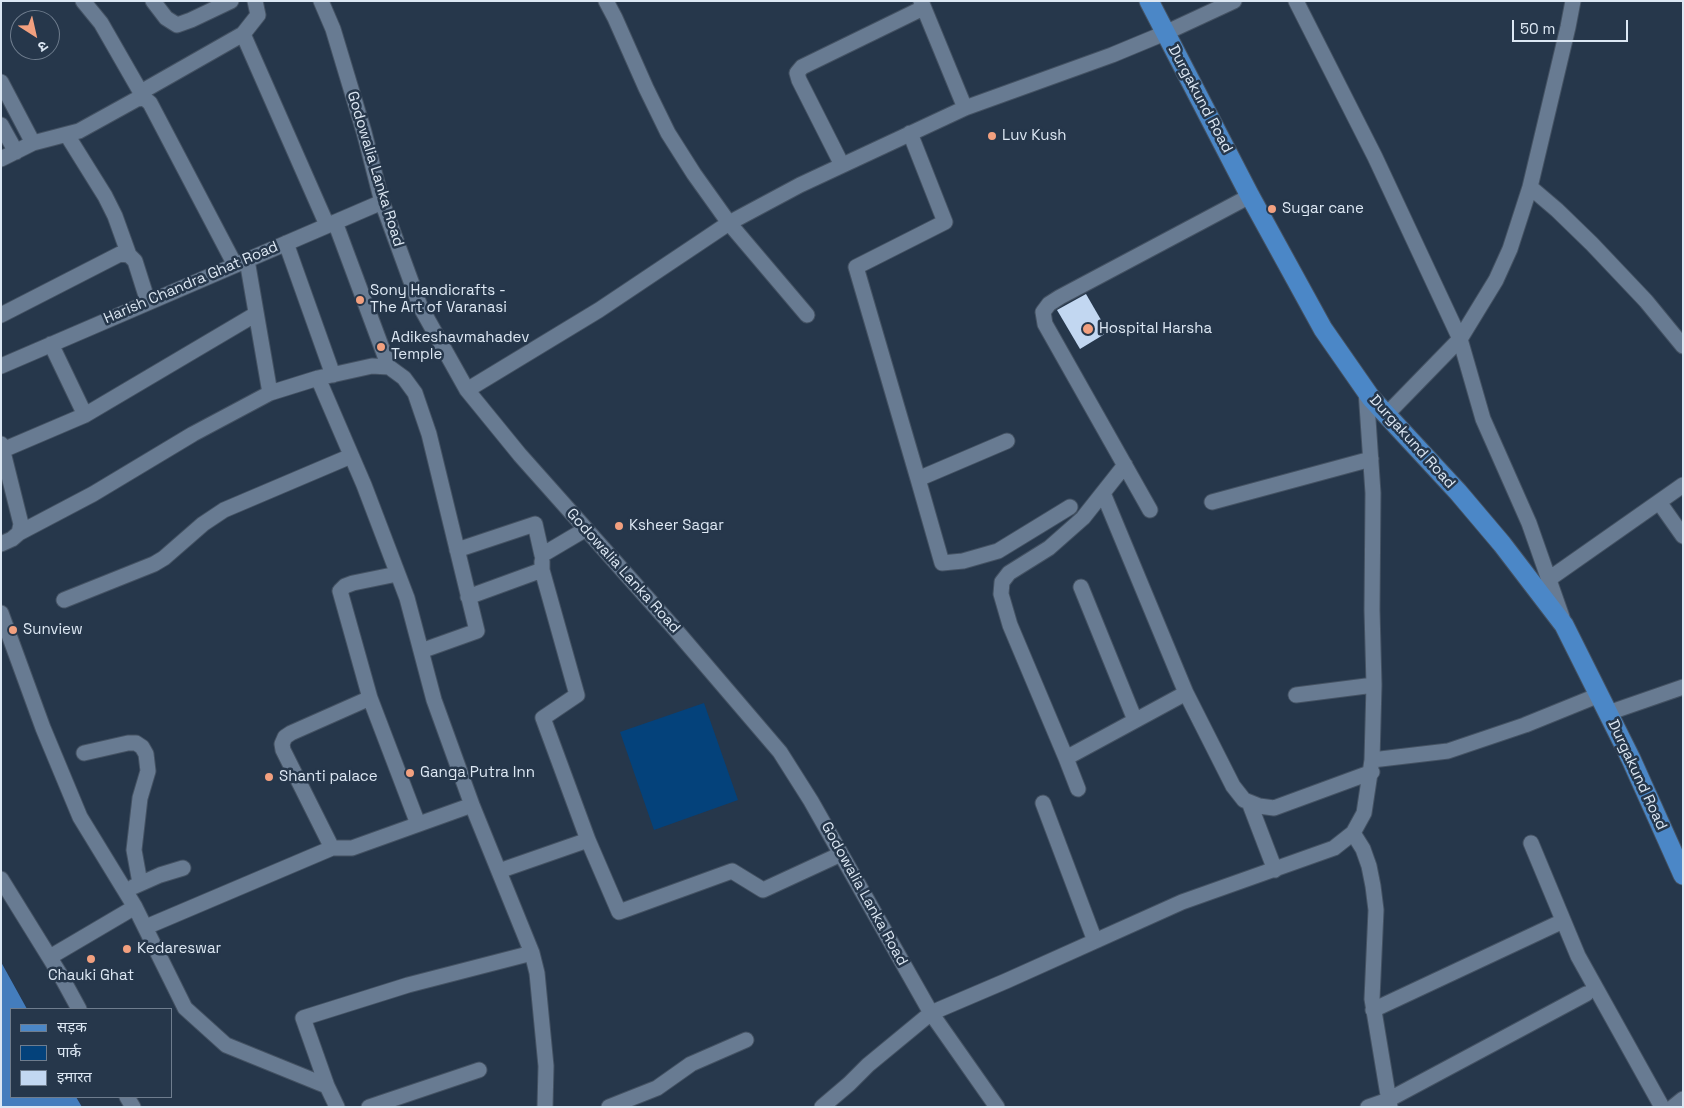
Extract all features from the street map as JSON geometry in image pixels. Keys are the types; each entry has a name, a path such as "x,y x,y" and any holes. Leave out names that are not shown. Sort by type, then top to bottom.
{"main road":[{"name":"Durgakund Road","path":"1149,1 1250,196 1323,329 1386,415 1502,544 1564,625 1631,759 1683,875"}],"street":[{"path":"83,1 101,23 142,95 150,103 241,263 256,314 270,393"},
{"path":"153,1 166,18 177,24 191,20 231,1"},
{"path":"1,159 33,143 79,131 243,34 258,15 255,1"},
{"name":"Godowalia Lanka Road","path":"321,1 336,38 364,132 382,202 420,306 467,390 520,455 674,628 780,752 811,801 931,1013 998,1107"},
{"path":"606,1 668,133 694,174 729,223 807,315"},
{"path":"467,390 599,310 729,223 800,184 965,108 1165,33 1234,1"},
{"path":"1296,1 1375,157 1460,339 1483,419 1529,523 1550,579 1564,625"},
{"path":"1386,415 1460,339 1496,280 1510,249 1530,188 1573,1"},
{"path":"842,165 797,73 802,67 922,4 965,108"},
{"path":"243,34 331,224 389,366 404,378 416,393 429,434 476,631 421,651"},
{"path":"1,82 33,143"},
{"path":"1,125 16,152"},
{"path":"910,133 945,222 856,267 942,563 963,561 998,551 1070,507"},
{"path":"67,135 105,196 115,216 129,255 135,261 148,302"},
{"path":"1530,188 1557,210 1599,252 1646,301 1683,346"},
{"path":"1150,510 1045,324 1043,312 1049,304 1250,196"},
{"name":"Harish Chandra Ghat Road","path":"1,366 382,202"},
{"path":"286,243 333,375"},
{"path":"1,315 106,260 120,254 129,255"},
{"path":"19,533 20,515 2,447 85,415 256,314"},
{"path":"51,344 85,415"},
{"path":"1,544 93,494 193,434 270,393 318,378 372,366 389,366"},
{"path":"318,378 407,598 434,700 472,805 532,953 537,972 546,1066 545,1107"},
{"path":"822,1107 868,1065 931,1013 1182,902 1334,848 1353,834 1364,813 1372,766 1374,685 1372,610 1373,493 1366,390"},
{"path":"918,479 1007,441"},
{"path":"64,600 154,564 164,558 203,524 224,510 351,456"},
{"path":"1212,502 1370,459"},
{"path":"1078,789 1010,625 1001,594 1002,582 1009,573 1066,535 1083,518 1125,465"},
{"path":"1550,579 1683,485"},
{"path":"1103,493 1186,693 1233,786 1244,800 1259,806 1274,808 1372,766 1448,751 1525,725 1599,695"},
{"path":"1658,502 1683,536"},
{"path":"457,550 535,524 542,555 542,570 577,695 543,718 588,840 619,912 732,871 762,890 841,854"},
{"path":"542,555 586,529"},
{"path":"468,597 542,570"},
{"path":"397,574 353,583 345,586 340,591 370,698 418,824"},
{"path":"1081,588 1135,720"},
{"path":"1,613 43,728 80,816 146,927 186,1008 226,1045 327,1086"},
{"path":"1296,696 1374,685"},
{"path":"1608,713 1683,686"},
{"path":"1066,758 1186,693"},
{"path":"332,848 283,750 282,744 284,737 291,733 370,698"},
{"path":"84,753 128,743 136,743 142,747 146,754 148,771 140,798 134,850 140,883"},
{"path":"1249,802 1275,870"},
{"path":"1043,803 1095,941"},
{"path":"146,927 332,848 352,848 472,805"},
{"path":"1353,834 1363,849 1370,866 1373,886 1376,910 1372,973 1373,1010 1389,1103"},
{"path":"498,871 588,840"},
{"path":"1531,843 1578,956 1662,1107"},
{"path":"125,892 140,883 183,868"},
{"path":"1,879 78,1008"},
{"path":"50,958 135,908"},
{"path":"1373,1010 1563,920"},
{"path":"337,1107 327,1086 303,1018 408,985 532,953"},
{"path":"1368,1107 1389,1103 1586,994"},
{"path":"609,1107 657,1088 691,1064 746,1040"},
{"path":"369,1107 479,1070"},
{"path":"1673,1107 1683,1099"}],"green space":[{"path":"704,703 738,800 654,830 620,732"}],"shaded area":[{"path":"1,962 26,1008 10,1008 10,1098 77,1098 82,1107 1,1107"}],"building":[{"path":"1086,294 1108,332 1080,349 1057,310"}],"place":[{"name":"Luv Kush","path":"992,136"},
{"name":"Sugar cane","path":"1272,209"},
{"name":"Sony Handicrafts - The Art of Varanasi","path":"360,300"},
{"name":"Hospital Harsha","path":"1088,329"},
{"name":"Adikeshavmahadev Temple","path":"381,347"},
{"name":"Ksheer Sagar","path":"619,526"},
{"name":"Sunview","path":"13,630"},
{"name":"Ganga Putra Inn","path":"410,773"},
{"name":"Shanti palace","path":"269,777"},
{"name":"Kedareswar","path":"127,949"},
{"name":"Chauki Ghat","path":"91,959"}]}
